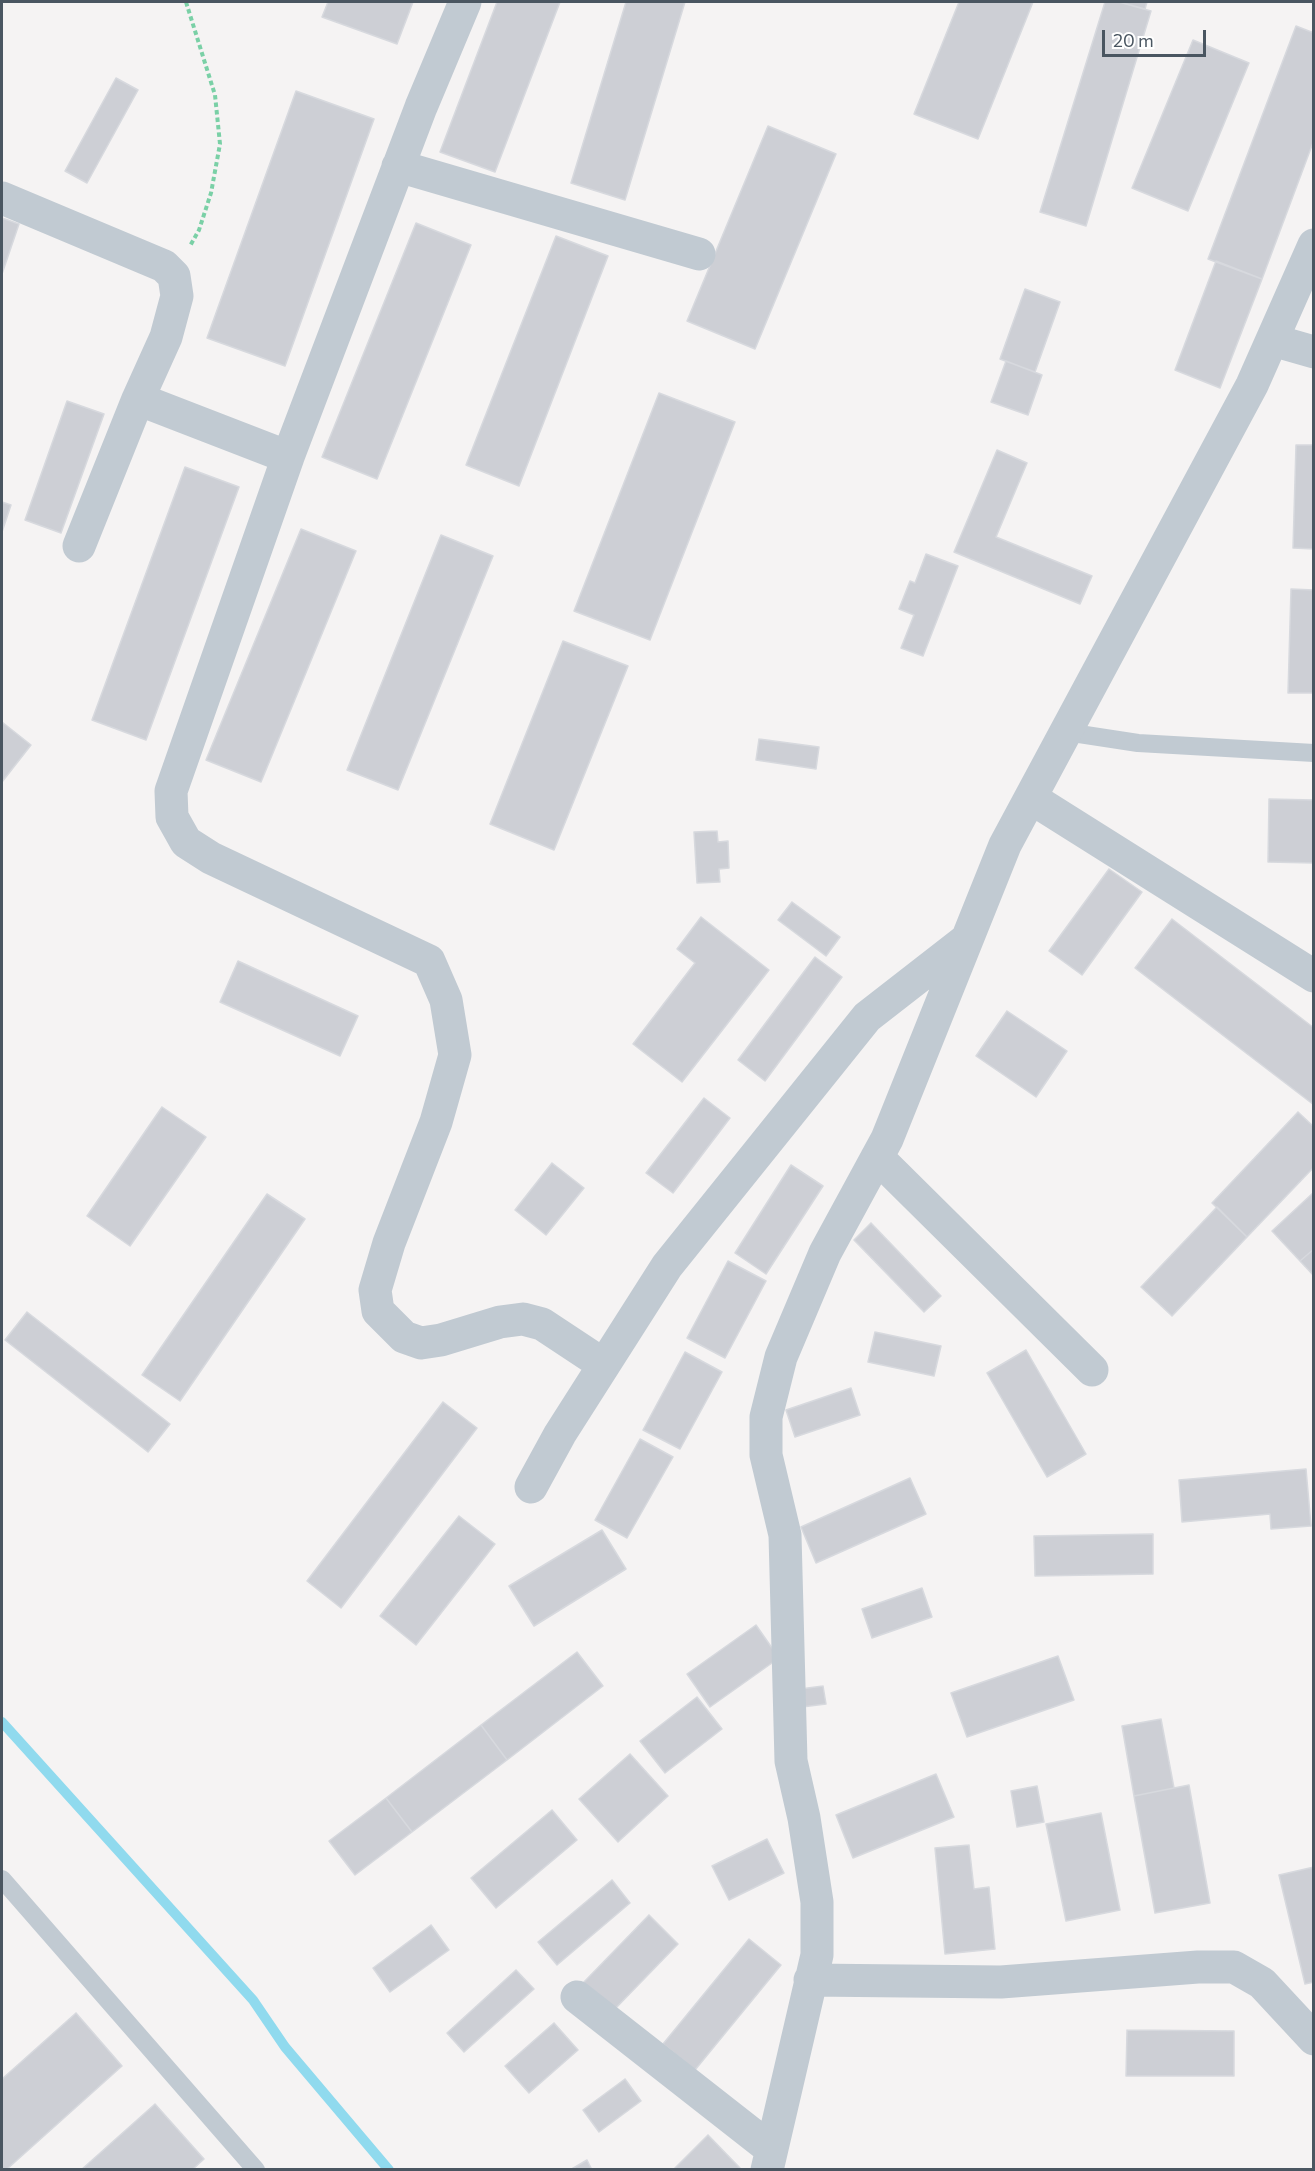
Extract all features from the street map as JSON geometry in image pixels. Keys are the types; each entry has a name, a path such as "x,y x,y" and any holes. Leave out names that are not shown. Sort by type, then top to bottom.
{"street":[{"path":"465,2 398,166 288,457 171,791 172,817 186,842 211,858 429,961 446,1000 455,1055 436,1122 386,1253 375,1290 378,1311 404,1337 421,1342 441,1340 501,1322 523,1318 542,1324 604,1365"},
{"path":"398,166 699,254"},
{"path":"2,198 164,266 174,276 177,296 166,337 138,399 80,546"},
{"path":"578,1996 769,2159 817,1954 817,1902 804,1818 791,1761 785,1535 766,1455 766,1417 782,1357 825,1253 887,1139 1005,845 1252,385 1314,245"},
{"path":"1272,340 1314,352"},
{"path":"138,399 288,457"},
{"path":"1031,798 1314,976"},
{"path":"531,1487 667,1266 867,1017 967,939"},
{"path":"877,1157 1092,1370"},
{"path":"810,1980 1001,1982 1198,1967 1234,1967 1262,1983 1314,2039"}],"lane":[{"path":"1065,732 1138,743 1314,753"},
{"path":"2,1879 256,2169"}],"path":[{"path":"174,276 199,230 211,193 220,144 215,95 186,2"}],"building":[{"path":"328,2 413,2 397,44 322,17"},
{"path":"497,2 560,2 495,172 440,152"},
{"path":"626,2 685,2 625,200 571,183"},
{"path":"959,2 1033,2 978,139 914,114"},
{"path":"1105,2 1119,2 1151,11 1086,226 1040,212"},
{"path":"1119,2 1147,2 1145,9"},
{"path":"1296,26 1314,33 1314,140 1262,279 1208,259"},
{"path":"1193,40 1249,63 1188,211 1132,188"},
{"path":"116,78 138,90 87,183 65,171"},
{"path":"296,91 374,119 285,366 207,338"},
{"path":"768,126 836,154 755,349 687,321"},
{"path":"2,218 19,224 2,274"},
{"path":"416,223 471,245 377,479 322,457"},
{"path":"556,236 608,256 519,486 466,465"},
{"path":"1216,261 1262,279 1220,388 1175,370"},
{"path":"1025,289 1060,302 1035,372 1000,359"},
{"path":"1006,361 1042,375 1028,415 991,402"},
{"path":"659,393 735,422 650,640 574,611"},
{"path":"67,401 104,414 61,533 25,520"},
{"path":"1296,445 1314,445 1314,549 1293,548"},
{"path":"997,450 1027,463 996,537 1092,576 1080,604 954,552"},
{"path":"185,467 239,487 146,740 92,720"},
{"path":"2,502 11,505 2,532"},
{"path":"301,529 356,551 261,782 206,760"},
{"path":"441,535 493,556 398,790 347,770"},
{"path":"926,554 958,566 923,656 901,648 914,615 899,609 910,581 915,583"},
{"path":"1291,589 1314,590 1314,693 1288,693"},
{"path":"563,641 628,666 554,850 490,824"},
{"path":"2,722 31,745 2,782"},
{"path":"759,739 819,747 816,769 756,760"},
{"path":"1269,799 1314,800 1314,863 1268,862"},
{"path":"717,831 718,842 728,841 729,868 719,869 720,882 697,883 694,832"},
{"path":"1109,869 1142,892 1082,975 1049,951"},
{"path":"792,902 840,937 826,956 778,920"},
{"path":"701,917 769,970 682,1082 633,1044 695,963 677,949"},
{"path":"1172,919 1314,1028 1314,1105 1135,968"},
{"path":"815,957 842,977 765,1081 738,1060"},
{"path":"238,961 358,1016 340,1056 220,1002"},
{"path":"1007,1011 1067,1051 1036,1097 976,1056"},
{"path":"704,1098 730,1118 673,1193 646,1173"},
{"path":"162,1107 206,1137 130,1246 87,1216"},
{"path":"1298,1112 1314,1127 1314,1167 1247,1237 1212,1203"},
{"path":"552,1163 584,1188 546,1235 515,1210"},
{"path":"791,1165 823,1186 766,1274 735,1253"},
{"path":"1314,1192 1314,1249 1300,1261 1272,1231"},
{"path":"267,1194 305,1219 180,1401 142,1375"},
{"path":"1217,1207 1247,1237 1172,1316 1141,1287"},
{"path":"871,1223 941,1296 924,1312 854,1240"},
{"path":"1314,1249 1314,1276 1300,1261"},
{"path":"728,1261 766,1281 725,1358 687,1338"},
{"path":"27,1312 170,1424 148,1452 5,1340"},
{"path":"875,1332 941,1346 934,1376 868,1362"},
{"path":"1026,1350 1086,1454 1047,1477 987,1373"},
{"path":"685,1352 722,1372 680,1449 643,1430"},
{"path":"851,1388 860,1415 795,1437 786,1410"},
{"path":"443,1402 477,1428 341,1608 307,1581"},
{"path":"640,1439 673,1457 627,1538 595,1520"},
{"path":"1306,1469 1311,1526 1271,1529 1270,1514 1182,1522 1179,1480"},
{"path":"910,1478 926,1514 816,1563 801,1527"},
{"path":"459,1516 495,1544 416,1645 380,1616"},
{"path":"602,1530 626,1569 534,1626 509,1586"},
{"path":"1153,1534 1153,1574 1035,1576 1034,1536"},
{"path":"922,1588 932,1617 872,1638 862,1609"},
{"path":"756,1625 779,1658 710,1707 687,1674"},
{"path":"577,1652 603,1686 507,1760 481,1725"},
{"path":"1058,1656 1074,1700 967,1737 951,1693"},
{"path":"823,1686 826,1704 802,1707 800,1689"},
{"path":"697,1697 722,1729 665,1773 640,1741"},
{"path":"1161,1719 1174,1788 1134,1796 1122,1726"},
{"path":"481,1725 507,1760 412,1832 386,1798"},
{"path":"630,1754 668,1796 618,1842 579,1799"},
{"path":"936,1774 954,1817 853,1858 836,1815"},
{"path":"1189,1785 1210,1903 1155,1913 1134,1796"},
{"path":"1037,1786 1044,1822 1017,1827 1011,1791"},
{"path":"386,1798 412,1832 355,1875 329,1841"},
{"path":"552,1810 577,1840 496,1908 471,1878"},
{"path":"1101,1813 1120,1910 1066,1921 1046,1824"},
{"path":"767,1839 784,1873 729,1900 712,1866"},
{"path":"969,1845 974,1889 989,1887 995,1949 945,1954 935,1848"},
{"path":"1314,1867 1314,1982 1305,1984 1279,1875"},
{"path":"612,1880 630,1903 557,1965 538,1942"},
{"path":"649,1915 678,1944 612,2012 583,1983"},
{"path":"431,1925 449,1950 390,1992 373,1968"},
{"path":"749,1939 781,1965 695,2070 663,2044"},
{"path":"516,1970 534,1989 464,2052 447,2033"},
{"path":"76,2013 122,2066 6,2170 2,2170 2,2079"},
{"path":"554,2023 578,2050 529,2093 505,2066"},
{"path":"1127,2030 1234,2031 1234,2076 1126,2076"},
{"path":"625,2079 641,2101 599,2132 583,2110"},
{"path":"155,2104 204,2159 192,2170 81,2170"},
{"path":"708,2135 740,2168 738,2170 673,2170"},
{"path":"587,2160 592,2170 570,2170"}],"waterway":[{"path":"2,1722 253,2000 285,2047 389,2170"}]}
